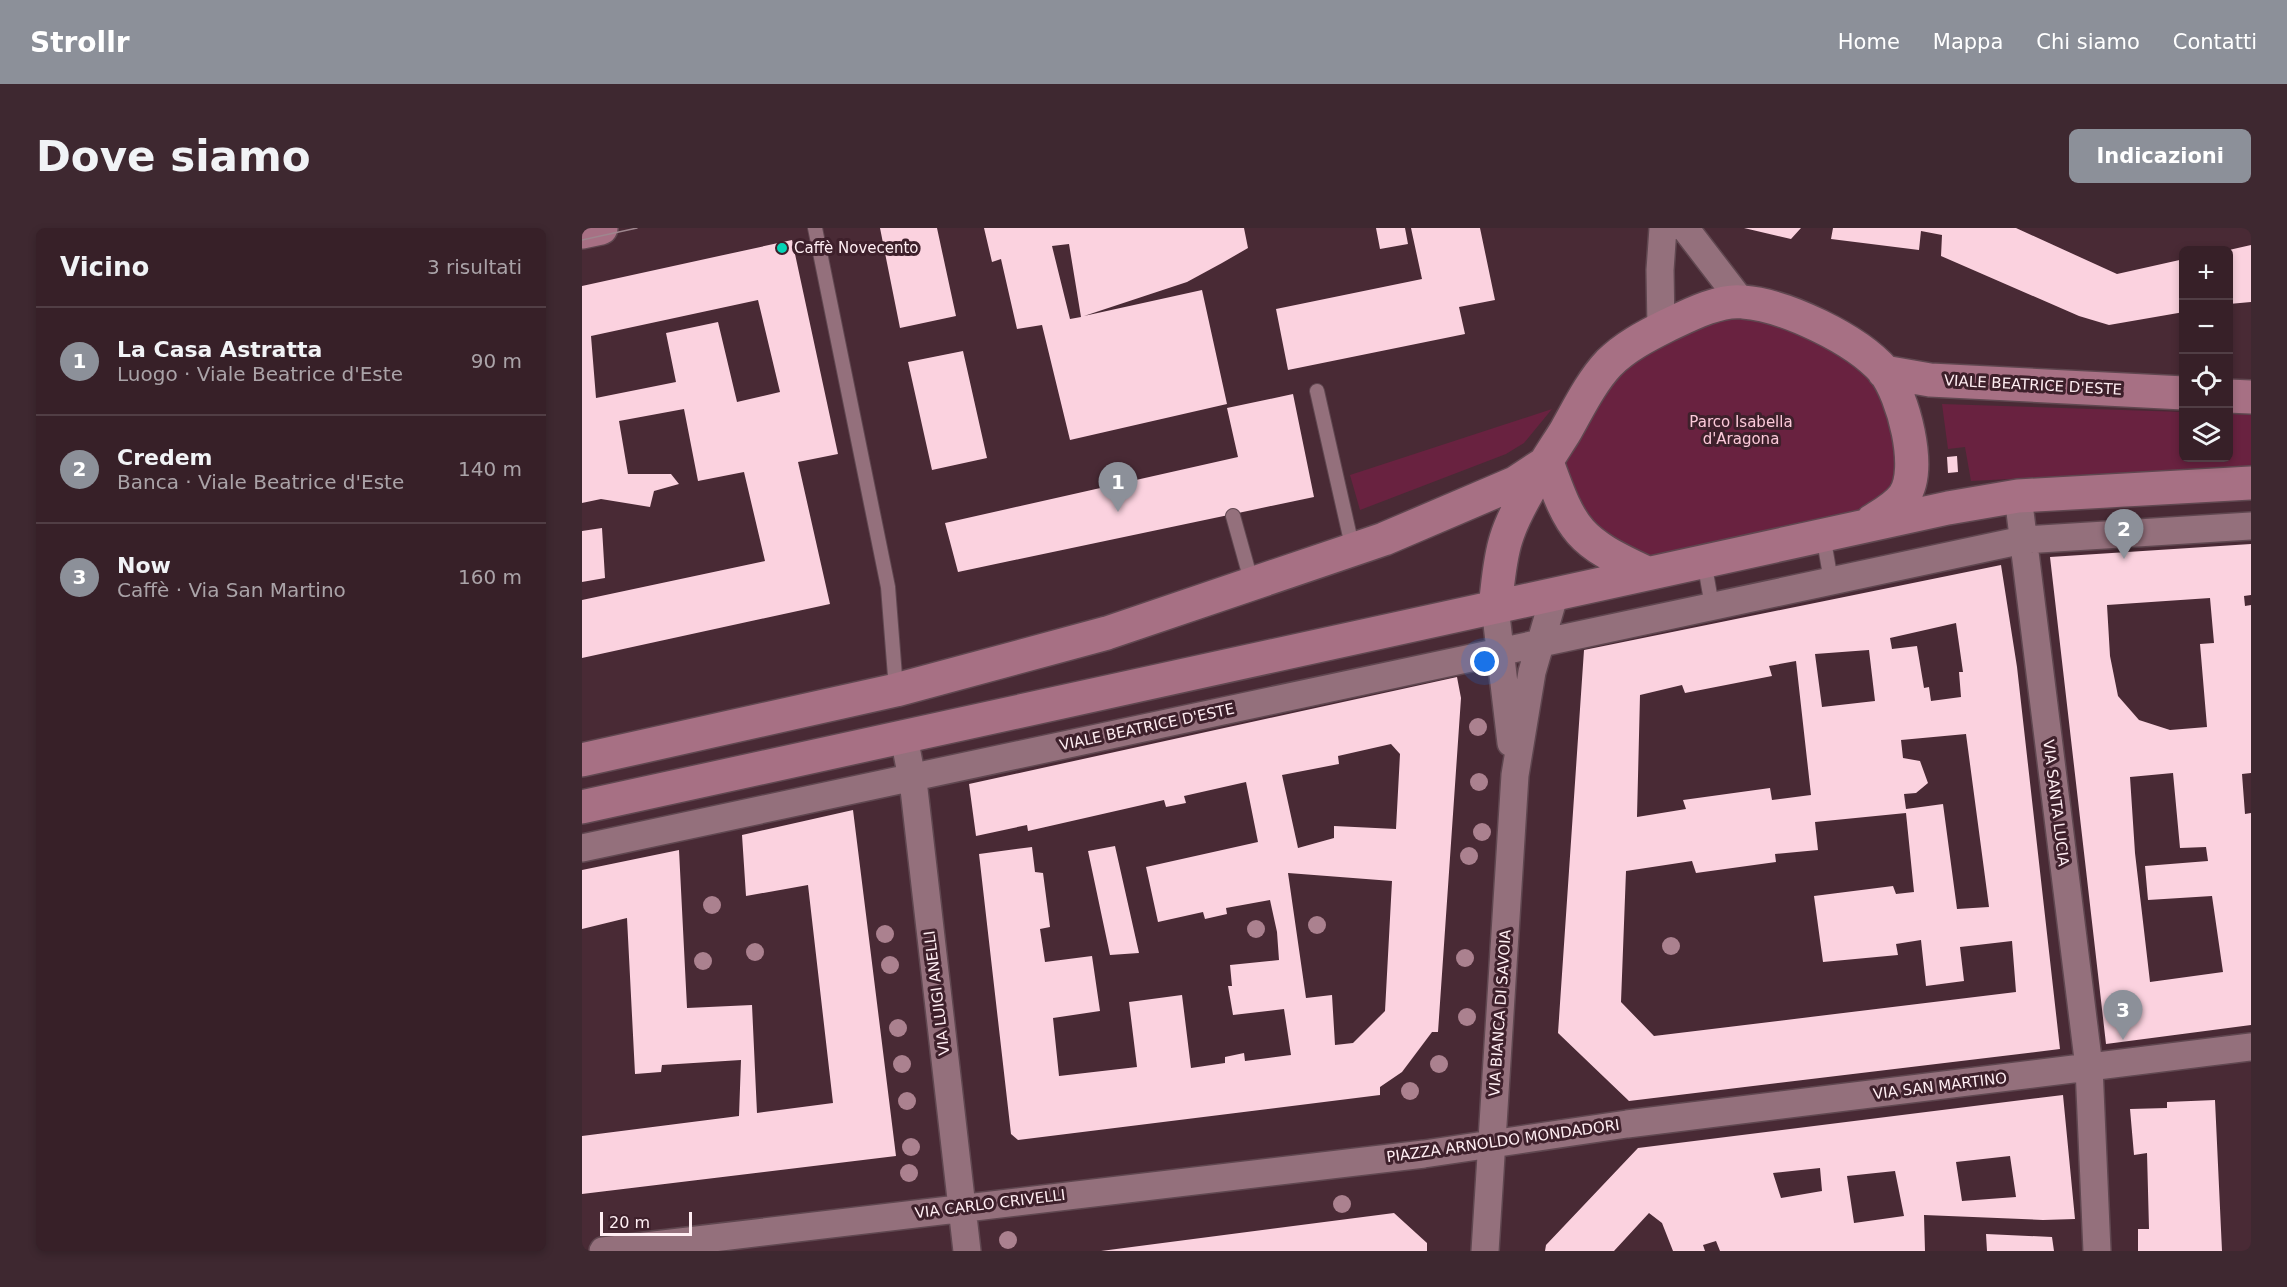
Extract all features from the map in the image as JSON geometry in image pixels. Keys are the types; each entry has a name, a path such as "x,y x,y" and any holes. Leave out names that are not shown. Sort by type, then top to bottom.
{"main road":[{"path":"582,232 601,228"},
{"path":"1495,607 1506,539 1547,462 1608,363 1631,344 1697,310 1741,301 1782,310 1820,326 1854,347 1884,372 1902,410 1911,445 1913,474 1905,495 1892,508 1866,525"},
{"name":"VIALE BEATRICE D'ESTE","path":"1884,372 1930,380 2179,393"},
{"path":"2233,396 2251,397"},
{"path":"582,760 896,690 1107,633 1252,586 1353,550 1515,483 1547,462"},
{"path":"1547,462 1573,525 1589,543 1608,555 1647,573"},
{"path":"582,807 1866,525 2018,496 2251,483"}],"street":[{"path":"1661,328 1660,270 1663,228"},
{"path":"1685,228 1741,301"},
{"path":"2018,496 2023,540"},
{"name":"VIALE BEATRICE D'ESTE","path":"582,848 2023,540 2251,526"},
{"name":"VIA SANTA LUCIA","path":"2023,540 2090,1067 2097,1251"},
{"name":"VIA BIANCA DI SAVOIA","path":"1485,1251 1515,775 1539,643 1555,594"},
{"name":"VIA BIANCA DI SAVOIA","path":"1495,607 1515,775"},
{"name":"VIA LUIGI ANELLI","path":"903,736 912,776 967,1251"},
{"name":"VIA SAN MARTINO","path":"1629,1124 2251,1047"},
{"name":"PIAZZA ARNOLDO MONDADORI","path":"1376,1159 1629,1124"},
{"name":"VIA CARLO CRIVELLI","path":"603,1251 1376,1159"}],"lane":[{"path":"815,228 888,587 896,690"},
{"path":"1317,391 1353,550"},
{"path":"1233,516 1252,586"},
{"path":"1823,535 1831,581"},
{"path":"1704,561 1712,606"}],"green space":[{"name":"Parco Isabella d'Aragona","path":"1741,311 1826,336 1894,401 1906,485 1859,525 1705,557 1623,559 1561,482 1564,450 1624,358"},
{"path":"1942,404 2179,412 2179,462 2233,462 2233,414 2251,415 2251,466 1971,481 1965,447 1948,449"},
{"path":"1552,409 1524,443 1506,454 1360,510 1350,475"}],"building":[{"path":"880,228 937,228 956,316 900,328"},
{"path":"984,228 1244,228 1248,248 1222,263 1187,282 1084,316 1202,290 1227,404 1070,440 1042,325 1017,329 1001,259 992,262","holes":["1069,244 1081,317 1070,319 1052,246"]},
{"path":"1376,228 1405,228 1408,244 1380,249"},
{"path":"1411,228 1480,228 1495,300 1459,307 1465,334 1288,370 1276,309 1422,279"},
{"path":"1744,228 1801,228 1791,239"},
{"path":"1833,228 2016,228 2117,274 2179,260 2179,313 2109,325 2079,316 1941,256 1942,235 1921,231 1919,250 1831,239"},
{"path":"792,240 838,454 798,462 830,604 582,658 582,600 765,561 744,472 698,481 684,409 619,421 628,474 671,474 679,484 654,491 650,507 601,499 582,503 582,286","holes":["758,300 780,392 737,402 718,322 666,333 676,382 596,398 591,336"]},
{"path":"2251,245 2251,302 2233,304 2233,249"},
{"path":"963,351 987,458 932,470 908,362"},
{"path":"1293,394 1314,497 958,572 945,523 1238,457 1227,408"},
{"path":"1957,456 1958,472 1948,473 1947,457"},
{"path":"602,528 605,578 582,582 582,531"},
{"path":"2251,544 2251,595 2244,596 2245,606 2251,605 2251,773 2242,774 2245,814 2251,813 2251,1025 2106,1044 2050,557","holes":["2210,598 2214,643 2200,644 2207,727 2170,730 2139,720 2118,696 2110,656 2107,605","2173,773 2180,848 2206,847 2208,861 2145,866 2148,900 2212,896 2223,972 2150,982 2135,853 2130,777"]},
{"path":"2001,565 2017,667 2060,1049 1629,1101 1558,1033 1584,650","holes":["1956,623 1963,672 1959,672 1961,697 1931,701 1929,687 1924,688 1917,646 1892,649 1890,638","1869,650 1875,701 1822,707 1815,654","1796,661 1811,795 1772,800 1770,788 1683,800 1686,809 1637,817 1640,695 1682,685 1685,693 1772,676 1769,666","1966,734 1989,907 1957,909 1943,804 1906,809 1904,794 1916,793 1928,783 1920,761 1903,758 1901,740","1906,813 1914,892 1896,894 1893,886 1814,896 1823,962 1898,955 1896,944 1921,940 1926,986 1964,981 1960,947 2012,941 2016,992 1654,1036 1621,1002 1626,871 1692,861 1696,873 1776,862 1775,854 1818,850 1815,822"]},
{"path":"1457,677 1461,698 1438,1032 1432,1032 1402,1072 1380,1087 1380,1095 1018,1140 1011,1134 979,854 1032,847 1035,872 1043,873 1050,927 1040,929 1045,962 1092,956 1100,1011 1053,1018 1059,1076 1137,1067 1129,1002 1182,995 1191,1068 1225,1063 1225,1057 1244,1053 1245,1061 1291,1055 1284,1009 1233,1015 1228,986 1232,986 1230,965 1279,960 1277,932 1270,900 1226,908 1227,914 1205,919 1203,912 1158,922 1146,867 1258,842 1246,782 1184,796 1186,803 1166,807 1164,800 1028,831 1027,825 976,836 969,784","holes":["1391,744 1400,754 1396,829 1334,826 1334,838 1298,848 1282,775 1339,764 1338,756","1288,873 1392,881 1385,1011 1353,1043 1335,1045 1332,995 1306,998"]},
{"path":"853,810 896,1156 582,1194 582,1136 739,1116 741,1060 662,1065 661,1072 635,1074 627,918 582,929 582,870 679,850 687,1008 752,1005 757,1113 833,1103 808,885 746,896 742,835"},
{"path":"1115,846 1139,953 1110,955 1088,851"},
{"path":"2063,1095 2075,1219 2043,1220 1924,1215 1925,1251 1720,1251 1716,1241 1703,1245 1705,1251 1673,1251 1662,1223 1649,1213 1614,1251 1545,1251 1546,1245 1638,1148","holes":["2010,1156 2016,1197 1962,1201 1956,1162","1820,1168 1822,1191 1781,1198 1773,1173","1895,1171 1904,1216 1854,1223 1847,1176"]},
{"path":"2215,1100 2222,1251 2138,1251 2138,1229 2149,1229 2147,1153 2134,1155 2130,1109 2167,1108 2167,1102"},
{"path":"1394,1213 1427,1243 1427,1251 1101,1251"},
{"path":"1986,1234 2052,1237 2054,1251 1987,1251"}],"tram line":[{"path":"582,240 637,228"}],"place":[{"name":"Caffè Novecento","path":"782,248"},
{"name":"La Casa Astratta","path":"1118,512"},
{"name":"Credem","path":"2124,559"},
{"name":"Now","path":"2123,1040"}]}
